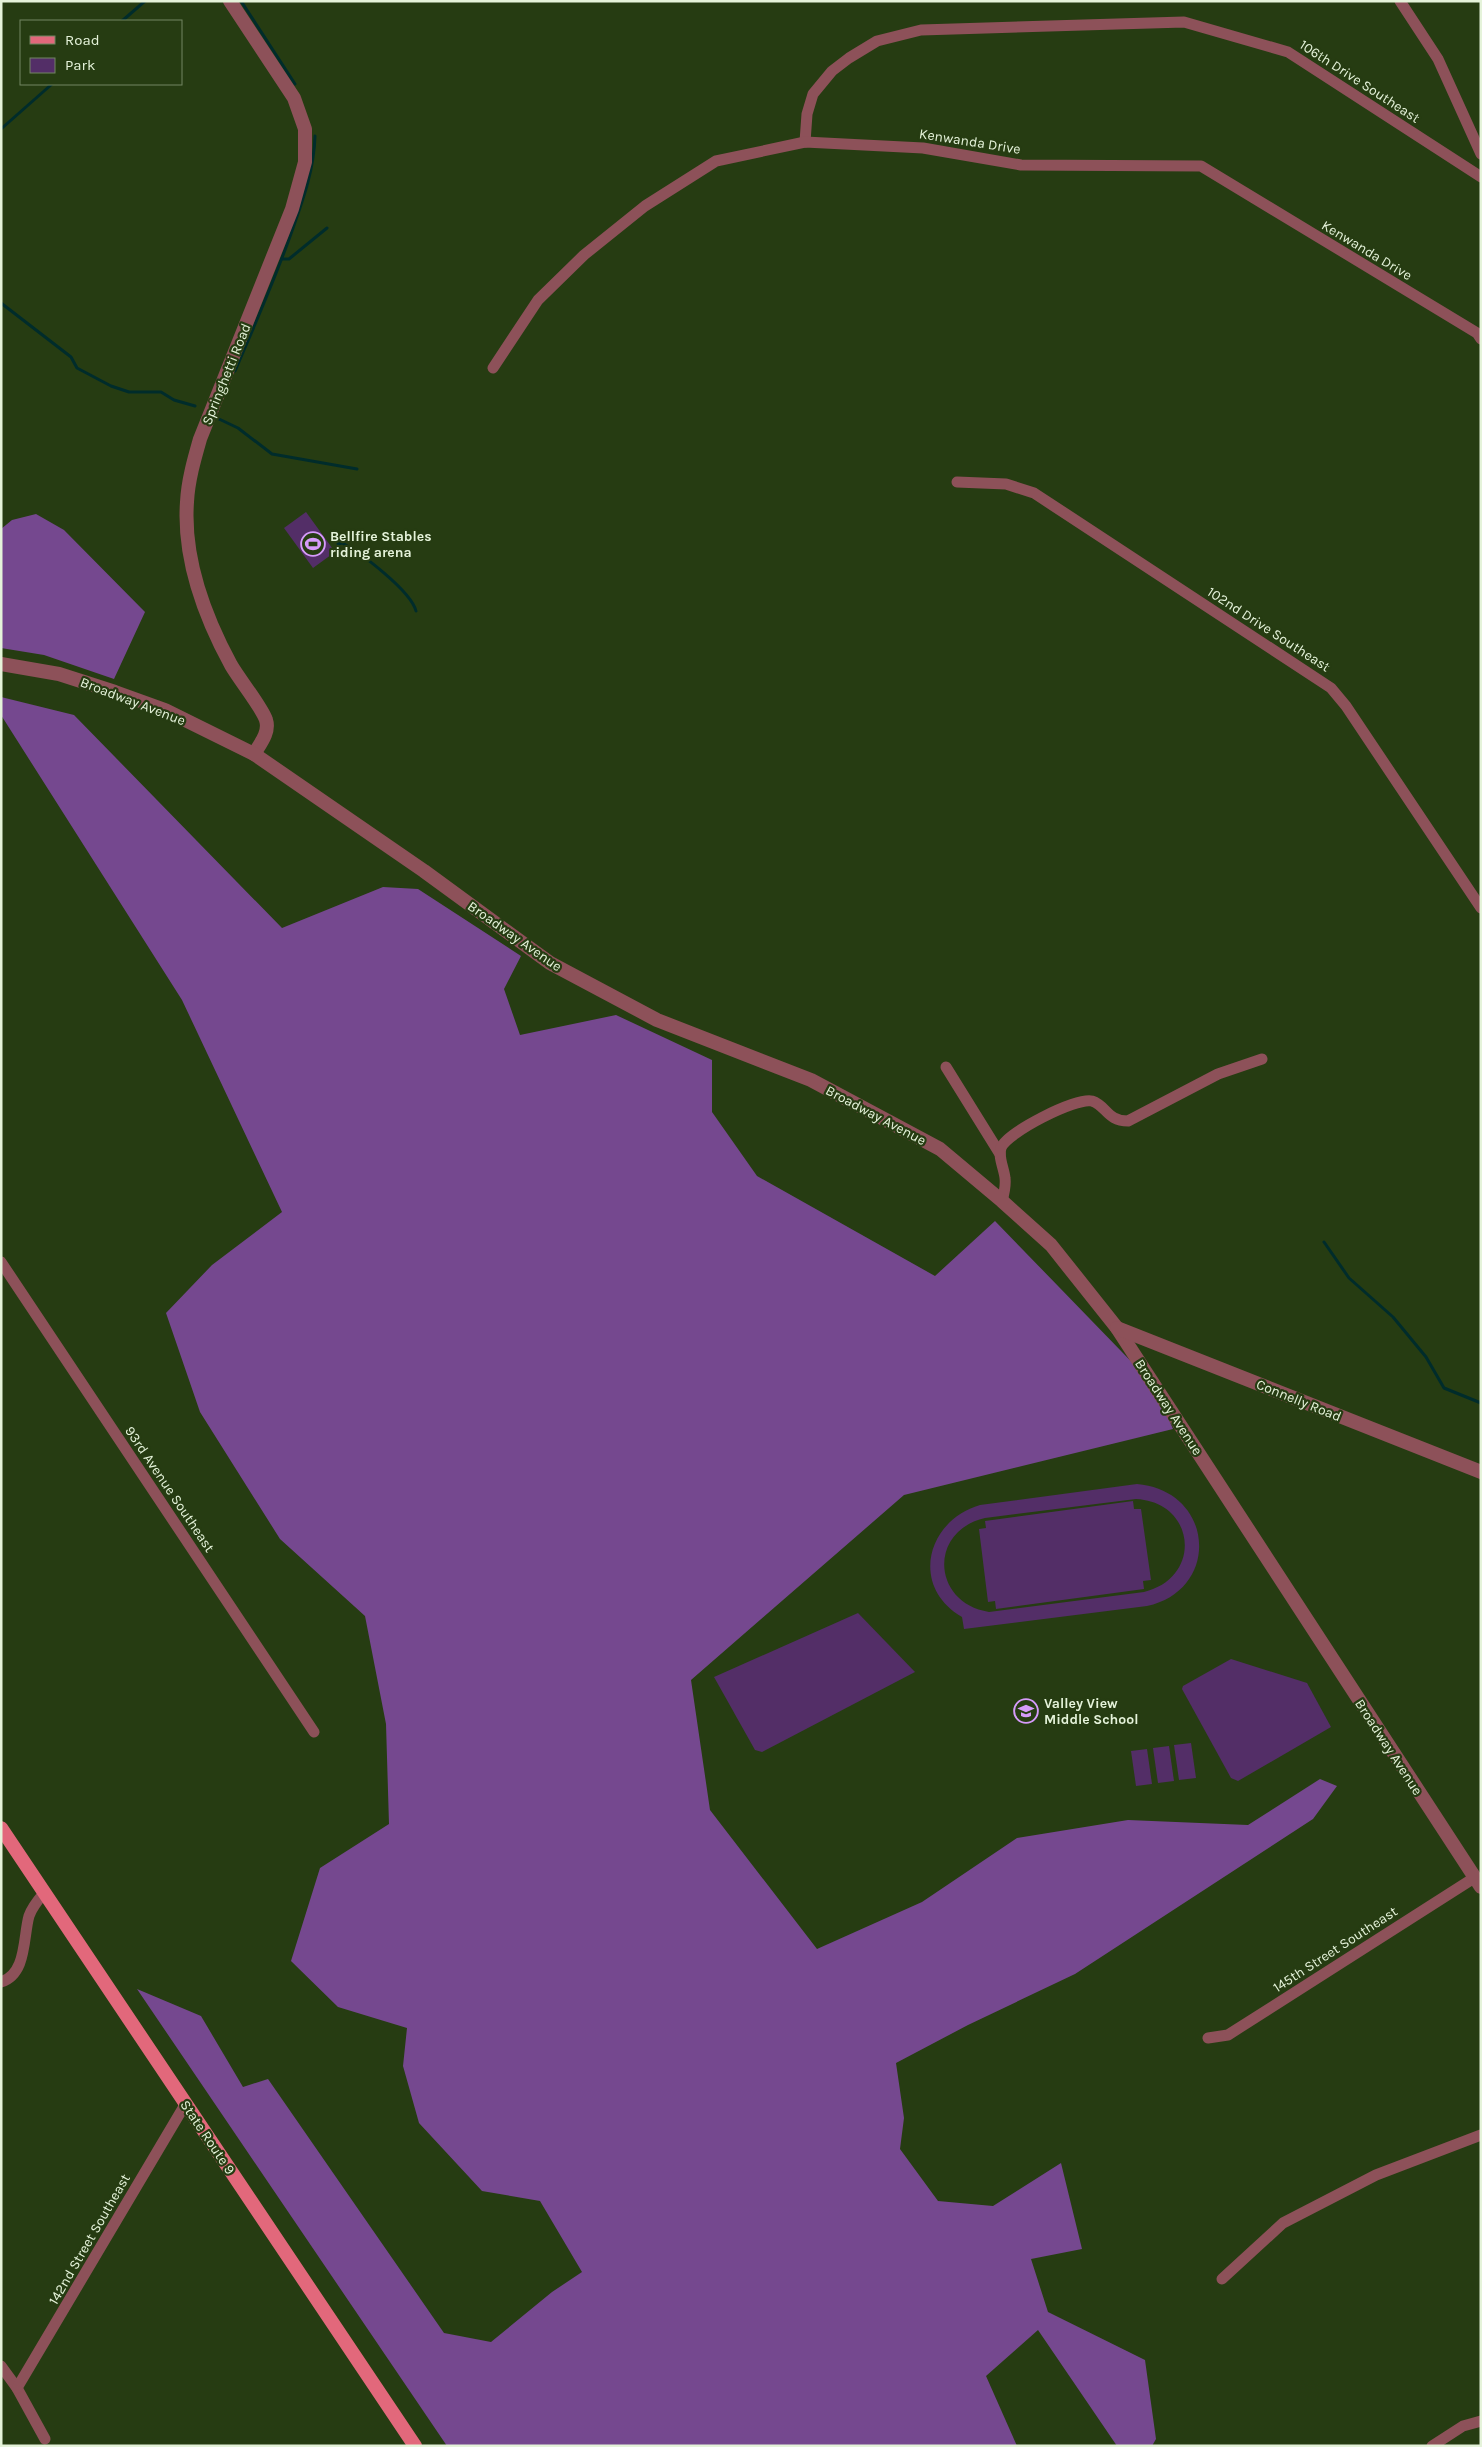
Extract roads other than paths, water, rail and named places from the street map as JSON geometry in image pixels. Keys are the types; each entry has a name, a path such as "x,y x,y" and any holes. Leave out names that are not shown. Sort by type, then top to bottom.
{"main road":[{"name":"State Route 9","path":"1,1828 415,2446"}],"street":[{"name":"Springhetti Road","path":"230,1 294,98 301,113 306,144 305,162 292,209 200,439 191,471 186,502 187,534 193,568 203,601 226,655 240,682 266,718 267,727 264,738 254,754"},
{"path":"1400,1 1438,60 1481,154"},
{"name":"106th Drive Southeast","path":"805,142 807,114 813,94 832,71 877,41 921,30 1184,22 1288,52 1481,177"},
{"name":"Kenwanda Drive","path":"493,368 538,300 584,255 645,206 716,160 805,142 923,148 1021,165 1201,166 1477,333 1481,338"},
{"name":"102nd Drive Southeast","path":"957,482 1006,484 1034,493 1331,688 1346,706 1481,908"},
{"name":"Broadway Avenue","path":"1,664 59,674 115,692 165,710 254,754 424,871 550,963 656,1020 820,1085 940,1149 961,1169 1002,1201 1051,1246 1117,1328 1478,1882"},
{"path":"1000,1154 1006,1140 1072,1104 1092,1101 1118,1121 1128,1122 1218,1074 1262,1059"},
{"path":"946,1068 1000,1154 1005,1178 1002,1201"},
{"name":"93rd Avenue Southeast","path":"1,1262 314,1732"},
{"name":"Connelly Road","path":"1117,1328 1481,1472"},
{"name":"145th Street Southeast","path":"1208,2038 1228,2035 1478,1882"},
{"path":"1,1982 7,1980 18,1968 29,1916 44,1892"},
{"name":"142nd Street Southeast","path":"17,2388 77,2290 186,2103"},
{"path":"1222,2279 1284,2224 1376,2175 1481,2134"},
{"path":"2,2368 17,2388 45,2439"},
{"path":"1432,2446 1463,2426 1481,2421"}],"waterway":[{"path":"123,20 145,1"},
{"path":"241,1 295,84"},
{"path":"1,129 51,85"},
{"path":"235,371 272,282 301,205 308,183 315,136"},
{"path":"282,259 289,259 327,228"},
{"path":"1,303 71,357 77,368 111,386 129,392 161,392 174,400 195,406"},
{"path":"219,419 238,428 272,454 357,469"},
{"path":"338,544 342,543 350,548 384,573 405,593 416,611"},
{"path":"1324,1242 1349,1278 1393,1317 1426,1357 1444,1388 1481,1403"}],"place":[{"name":"Bellfire Stables riding arena","path":"313,544"},
{"name":"Valley View Middle School","path":"1026,1711"}]}
